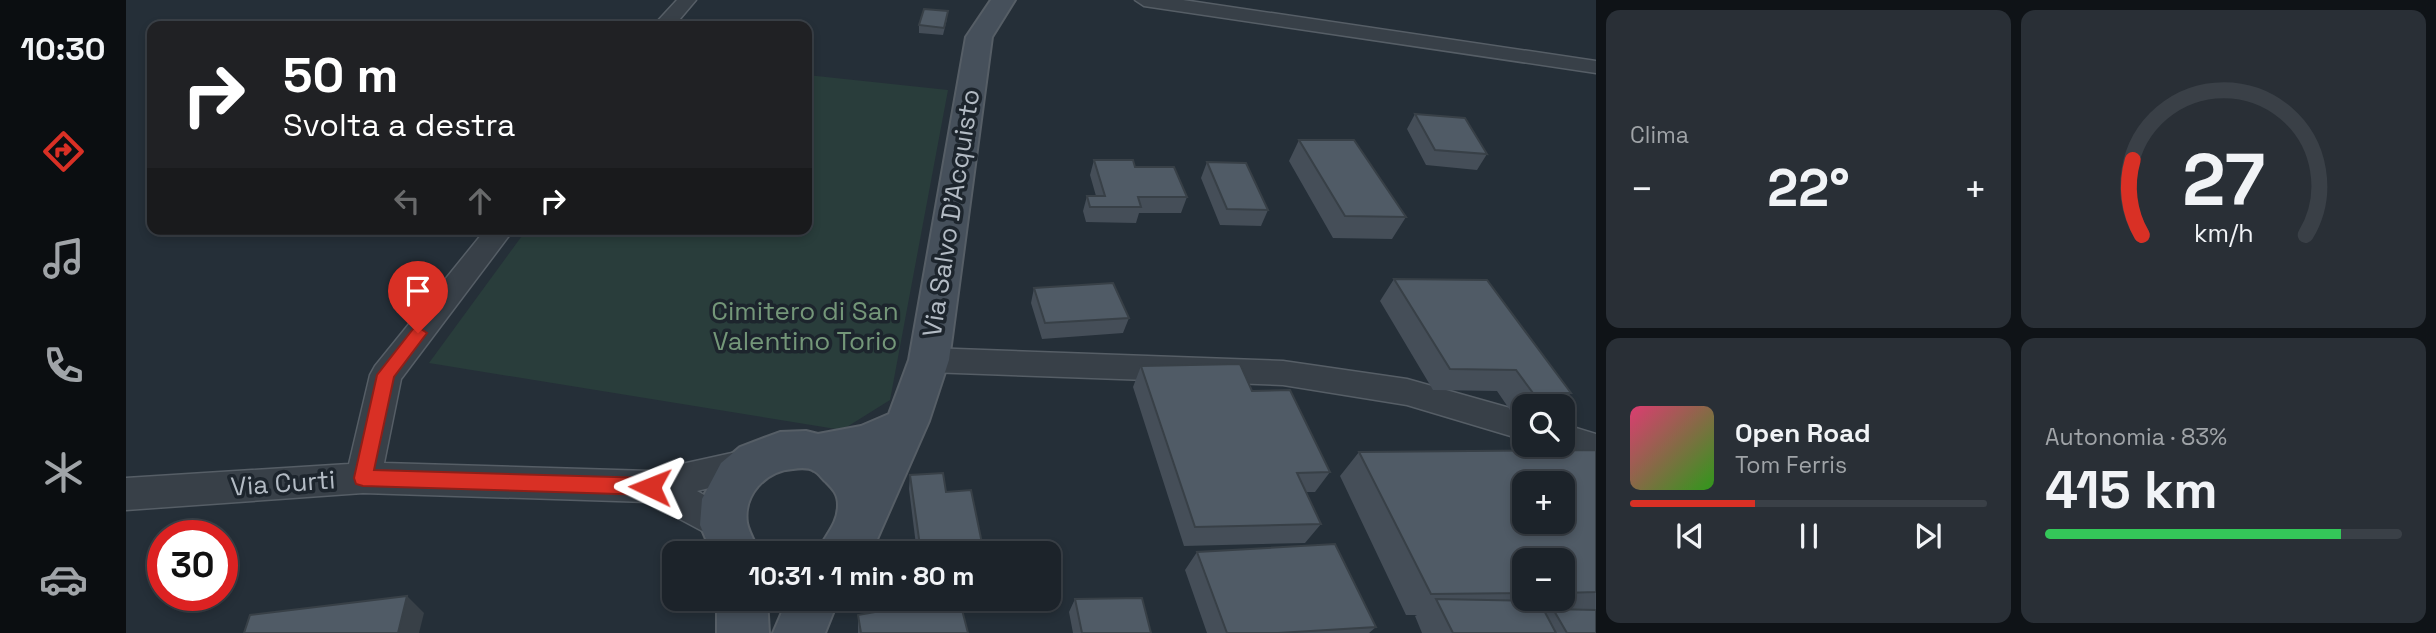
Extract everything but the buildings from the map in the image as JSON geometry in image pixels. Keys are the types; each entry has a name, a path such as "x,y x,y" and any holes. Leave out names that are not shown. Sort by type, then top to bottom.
{"street":[{"path":"668,21 687,0"},
{"name":"Via Salvo D'Acquisto","path":"851,535 894,453 902,427 919,394 929,360 979,37 1003,0"},
{"path":"1144,0 1596,67"},
{"path":"363,478 386,375 495,235"},
{"path":"929,360 1283,373 1407,392 1512,423"},
{"path":"818,453 867,443 902,427"},
{"path":"1575,442 1596,448"},
{"path":"729,538 722,507 727,491 737,476 765,455 801,449 818,453 840,465 856,484 861,500 851,535"},
{"name":"Via Curti","path":"126,494 363,478 650,487 750,464"},
{"name":"Via Curti","path":"650,487 675,497 729,538"},
{"path":"742,611 743,633"},
{"path":"799,633 808,611"}],"green space":[{"name":"Cimitero di San Valentino Torio","path":"812,76 948,90 890,400 842,430 429,363 523,235 812,235"}],"route":[{"path":"418,333 386,375 363,478 650,487"}]}
